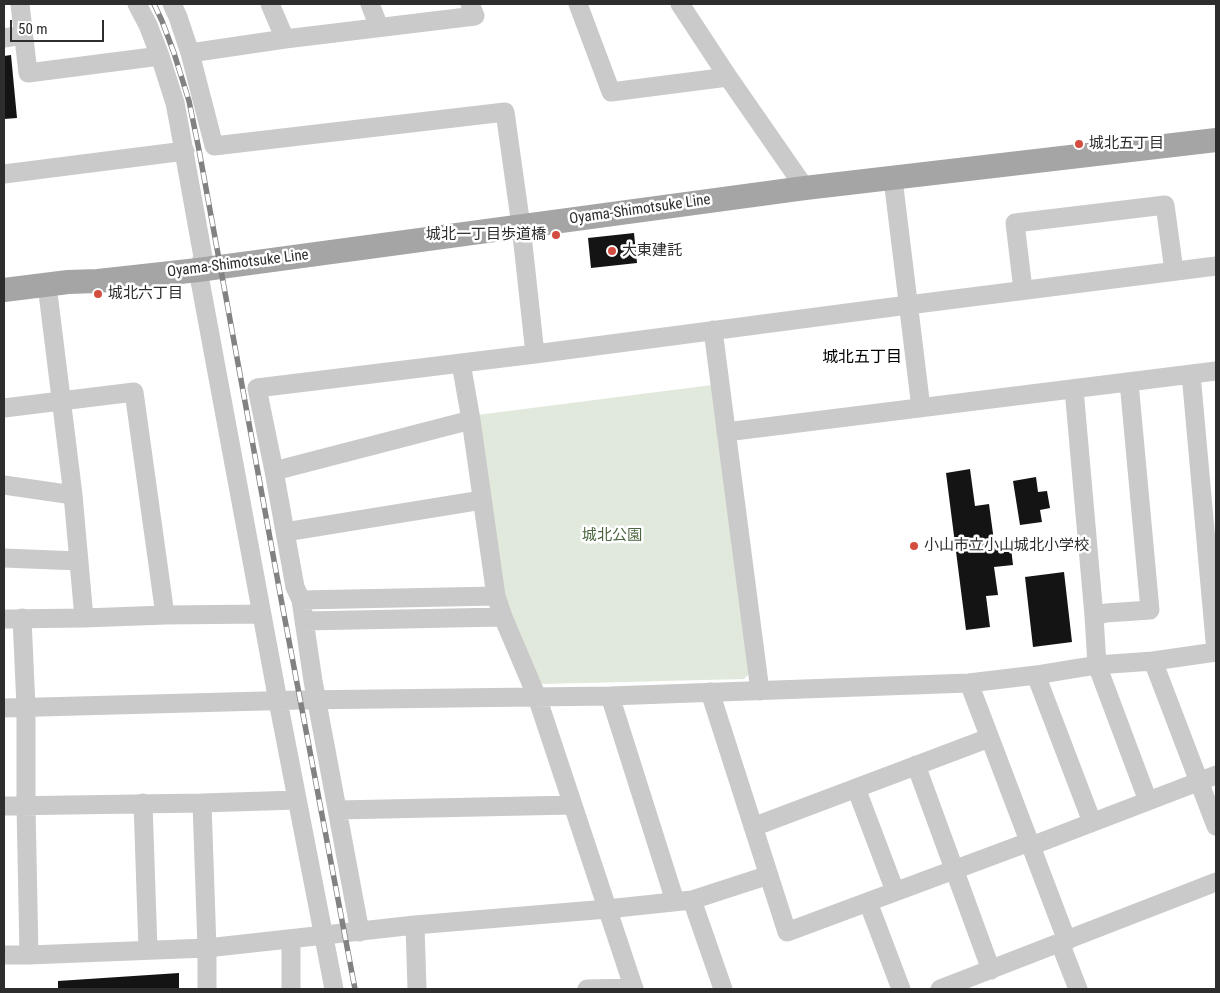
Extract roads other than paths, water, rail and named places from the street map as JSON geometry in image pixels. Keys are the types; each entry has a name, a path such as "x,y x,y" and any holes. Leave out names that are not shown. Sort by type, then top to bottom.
{"main road":[{"name":"Oyama-Shimotsuke Line","path":"4,290 198,270 805,188 1216,140"}],"street":[{"path":"20,4 28,73 160,56"},
{"path":"138,4 160,56 175,103 185,151 203,257 198,270 334,989"},
{"path":"172,4 190,53 214,146 505,112 536,354"},
{"path":"270,4 285,39"},
{"path":"370,4 379,27"},
{"path":"190,53 285,39 475,16 470,4"},
{"path":"578,4 611,92 728,77"},
{"path":"680,4 805,188"},
{"path":"4,38 24,35"},
{"path":"4,174 185,151"},
{"path":"893,179 921,408"},
{"path":"1023,290 1015,223 1165,205 1174,271"},
{"path":"360,932 317,700 302,600 295,587 257,388 1216,266"},
{"path":"47,285 72,495 84,618"},
{"path":"713,330 760,691"},
{"path":"461,363 472,420 496,596 537,697 634,989 587,989"},
{"path":"726,432 1216,371"},
{"path":"4,708 317,700 610,696 969,683 1216,652 1191,374"},
{"path":"1094,616 1150,610 1129,382"},
{"path":"1074,389 1097,666 1148,801"},
{"path":"4,408 134,392 164,615"},
{"path":"274,471 472,420"},
{"path":"4,485 72,495"},
{"path":"285,532 482,500"},
{"path":"4,558 79,561"},
{"path":"302,600 496,596"},
{"path":"4,619 262,614"},
{"path":"304,621 503,617"},
{"path":"22,618 26,707 29,955"},
{"path":"1153,661 1208,779 1216,826"},
{"path":"1036,675 1092,822"},
{"path":"969,683 1030,844 1078,989"},
{"path":"710,692 787,932 954,869 1030,844 1208,779"},
{"path":"610,696 684,901 723,989"},
{"path":"753,827 989,738"},
{"path":"916,765 991,970"},
{"path":"856,788 895,891"},
{"path":"4,806 297,800"},
{"path":"143,803 148,950"},
{"path":"202,803 208,989"},
{"path":"337,810 573,805"},
{"path":"4,955 207,948 684,901 768,875"},
{"path":"940,989 1216,882"},
{"path":"868,902 901,989"},
{"path":"415,926 417,989"},
{"path":"291,939 292,989"}],"railway":[{"path":"154,4 174,53 189,101 199,150 355,989"}],"place":[{"name":"城北五丁目","path":"1079,144"},
{"name":"城北一丁目歩道橋","path":"556,235"},
{"name":"大東建託","path":"612,251"},
{"name":"城北六丁目","path":"98,294"},
{"name":"小山市立小山城北小学校","path":"914,546"}],"district":[{"name":"城北五丁目","path":"862,358"}],"park label":[{"name":"城北公園","path":"612,536"}]}
